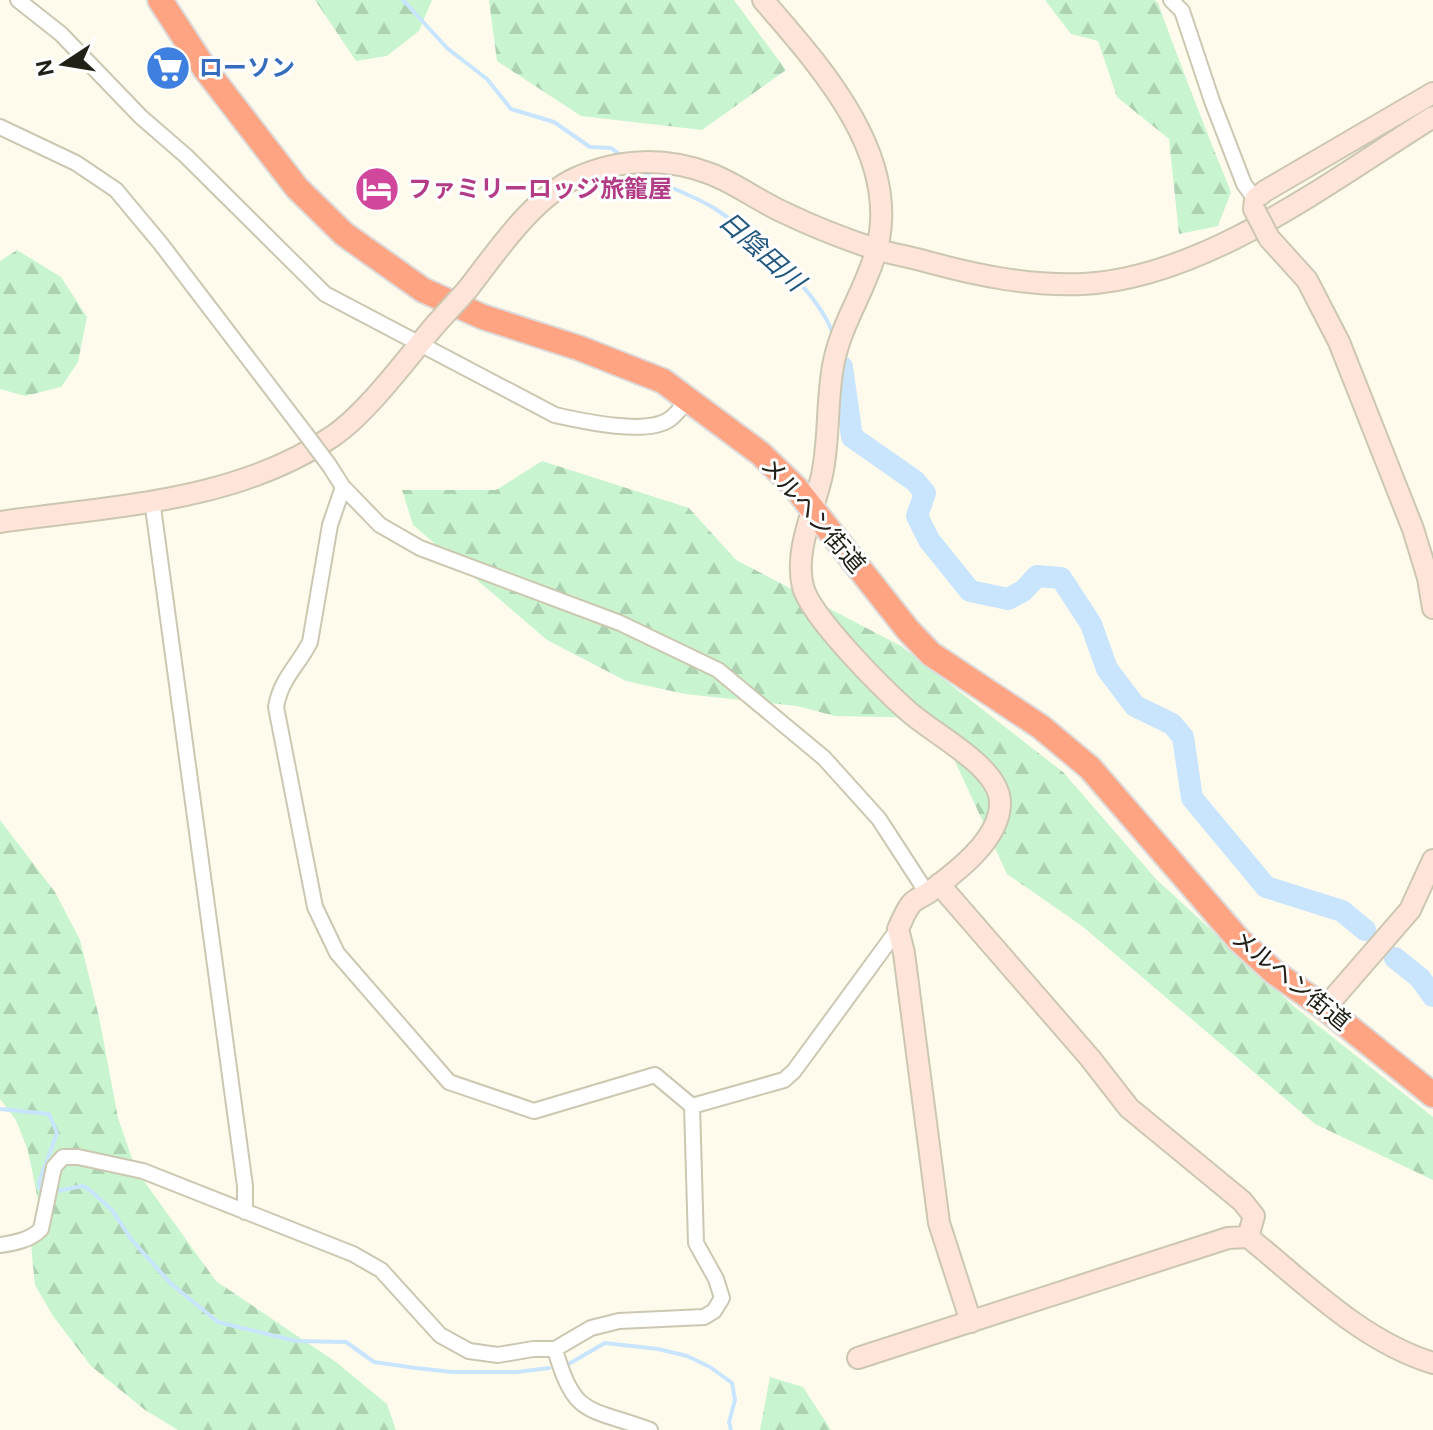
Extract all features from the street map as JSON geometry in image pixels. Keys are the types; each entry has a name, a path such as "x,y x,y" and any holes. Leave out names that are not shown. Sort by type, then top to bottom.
{"highway":[{"name":"メルヘン街道","path":"160,0 205,69 297,188 344,234 423,290 483,317 579,348 663,381 761,454 795,487 908,630 931,654 1041,727 1090,768 1239,940 1274,972 1325,1008 1433,1095"}],"street":[{"path":"18,0 61,34 141,117 186,156 325,294 555,415 590,423 634,427 668,421 688,400"},
{"path":"692,1106 784,1080 794,1071 898,929 912,903 985,844 999,819 1000,799 996,784 982,768 909,713 826,626 804,591 800,567 826,449 834,360 877,249 881,208 870,152 845,104 763,0"},
{"path":"1171,0 1182,11 1239,170 1269,238 1307,280 1339,342 1413,529 1428,578 1433,608"},
{"path":"1254,204 1433,93"},
{"path":"0,522 198,494 271,469 334,435 356,416 529,215 574,179 615,164 650,161 712,174 785,213 877,249 970,274 1046,284 1111,281 1175,265 1210,252 1283,211 1433,117"},
{"path":"0,127 76,163 116,190 199,293 343,487 380,525 420,548 620,623 718,670 824,758 879,819 933,888 1090,1058 1129,1108 1242,1201 1254,1216 1248,1237"},
{"path":"0,1245 18,1242 41,1229 54,1167 63,1157 78,1157 143,1171 353,1254 381,1270 440,1335 469,1351 498,1355 555,1349 591,1328 619,1321 704,1317 714,1311 722,1298 716,1279 696,1243 692,1106 655,1075 534,1111 449,1082 337,953 315,907 276,707 279,688 310,642 330,525 343,487"},
{"path":"152,500 245,1186 245,1212"},
{"path":"1325,1008 1410,910 1433,860"},
{"path":"898,929 904,953 939,1223 971,1322"},
{"path":"858,1358 1228,1238 1248,1237 1360,1328 1383,1342 1433,1363"},
{"path":"555,1349 569,1390 587,1409 650,1430"}],"green space":[{"path":"315,0 432,0 419,31 387,56 356,61"},
{"path":"489,0 734,0 786,70 702,130 581,116 497,61"},
{"path":"1045,0 1155,0 1158,3 1231,192 1218,226 1179,234 1169,139 1117,97 1098,41 1071,34"},
{"path":"17,250 61,277 87,317 78,362 61,387 25,396 0,389 0,261"},
{"path":"542,461 689,508 736,560 901,646 1063,772 1156,879 1296,1008 1433,1117 1433,1180 1315,1124 1082,926 1007,874 935,718 835,716 797,706 685,694 626,681 547,640 413,525 402,490 496,490"},
{"path":"0,820 55,892 80,940 99,1017 118,1118 136,1170 216,1281 336,1362 387,1404 396,1430 178,1430 145,1410 91,1366 53,1316 35,1285 31,1245 38,1200 28,1151 16,1120 0,1099"},
{"path":"770,1377 803,1387 831,1430 760,1430"}],"waterway":[{"name":"日陰田川","path":"403,0 447,48 487,79 511,109 554,122 590,147 611,148 622,156"},
{"name":"日陰田川","path":"642,171 714,208 747,232 799,282 825,317 833,334"},
{"name":"日陰田川","path":"842,367 852,437 915,481 925,493 917,516 929,540 970,591 1008,599 1023,591 1037,576 1061,578 1091,624 1107,669 1135,706 1172,724 1183,737 1192,798 1266,887 1342,911 1365,930"},
{"name":"日陰田川","path":"1395,958 1420,978 1433,996"},
{"path":"0,1109 49,1114 57,1133 39,1182 40,1188"},
{"path":"57,1191 83,1186 91,1191 112,1210 131,1239 170,1283 218,1322 296,1341 346,1342 374,1362 416,1368 452,1372 517,1372 549,1368"},
{"path":"565,1366 605,1343 687,1356 710,1367 732,1383 735,1400 729,1422 731,1430"}],"place":[{"name":"ローソン","path":"168,68"},
{"name":"ファミリーロッジ旅籠屋","path":"377,189"}]}
